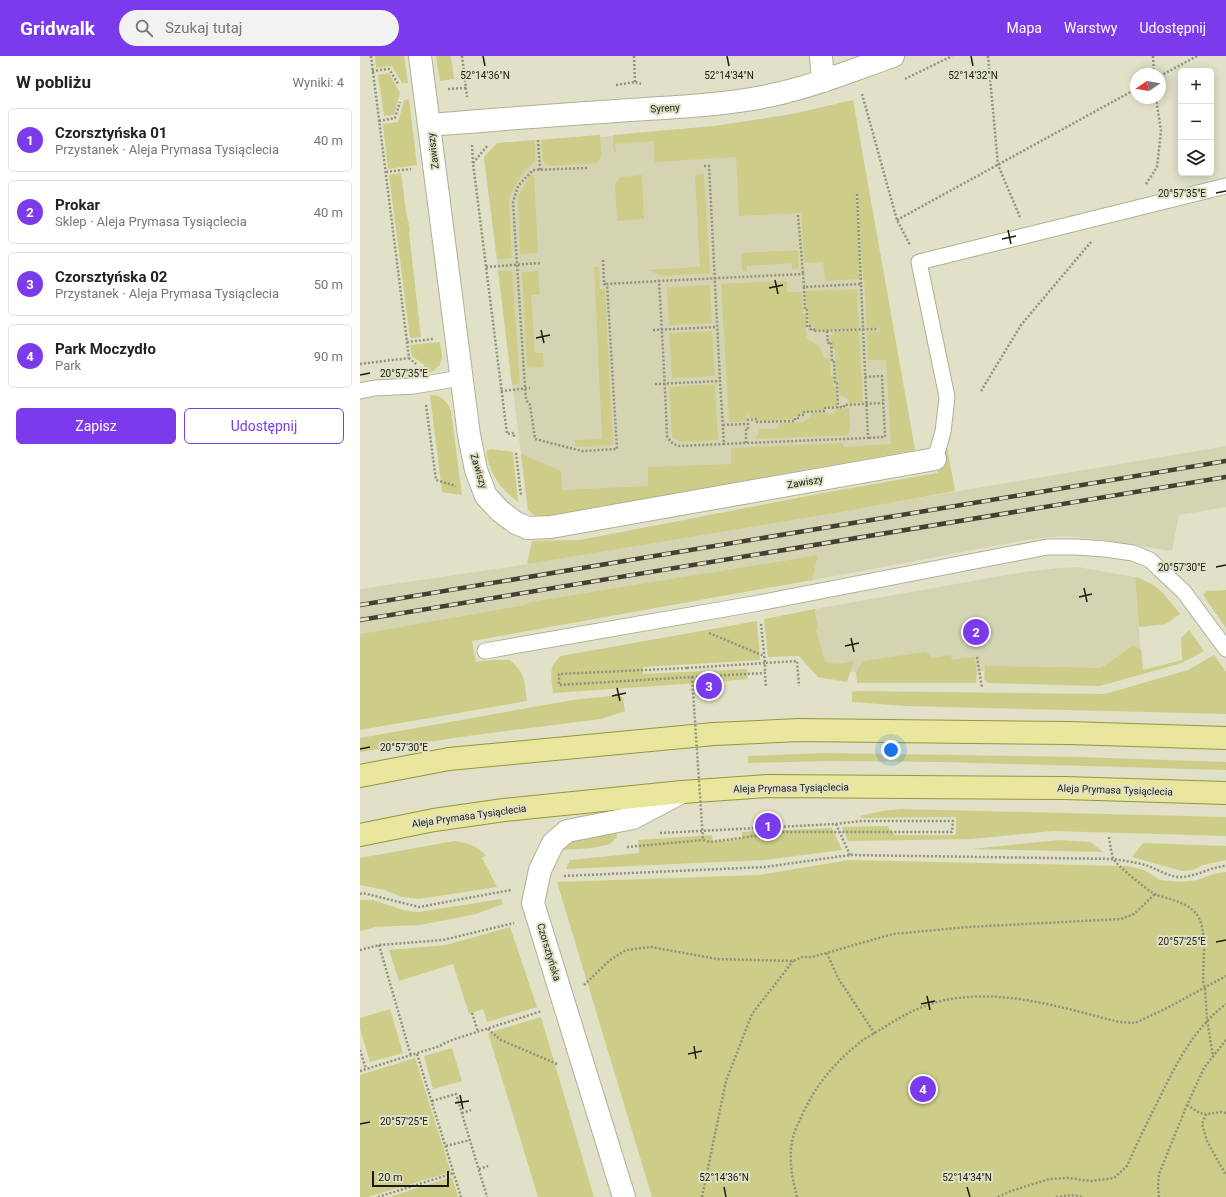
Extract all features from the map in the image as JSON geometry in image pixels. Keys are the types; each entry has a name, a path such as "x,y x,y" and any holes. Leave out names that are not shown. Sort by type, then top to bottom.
{"main road":[{"path":"360,776 449,759 714,734 799,730 1069,733 1226,738"},
{"name":"Aleja Prymasa Tysiąclecia","path":"360,835 434,820 504,810 682,792 767,786 1065,788 1226,793"}],"street":[{"name":"Zawiszy","path":"420,56 460,378 469,435 476,470 486,496 500,512 516,523 528,528 551,527 935,459"},
{"path":"821,56 823,81"},
{"name":"Syreny","path":"429,124 708,104 781,93 823,81 893,56"},
{"name":"Czorsztyńska","path":"624,1197 533,903 540,870 553,843 567,831 633,818 682,792"}],"lane":[{"path":"935,459 943,432 947,397 919,262 1226,186"},
{"path":"360,391 375,388 424,385 460,378"},
{"path":"485,651 759,603 1047,548 1076,546 1133,553 1150,560 1184,592 1226,648"}],"path":[{"path":"371,56 409,358 419,366 424,385 436,480"},
{"path":"462,56 468,103"},
{"path":"634,56 635,82"},
{"path":"988,56 998,165 1027,235"},
{"path":"1153,56 1154,68"},
{"path":"1166,73 1197,56"},
{"path":"897,220 1130,92"},
{"path":"862,93 897,220 919,262"},
{"path":"379,121 395,118 401,99"},
{"path":"1129,210 1157,167 1161,131 1157,104"},
{"path":"538,140 540,170"},
{"path":"472,143 506,434 514,434 514,437"},
{"path":"704,166 709,166 724,444"},
{"path":"587,168 533,170 518,186 513,202 524,388 526,400 530,405 535,439 582,451 617,449 607,284 604,284 603,260"},
{"path":"386,172 413,169"},
{"path":"857,194 868,438"},
{"path":"798,214 805,310 807,310 807,327 810,326 810,329 814,329 814,331 878,329"},
{"path":"981,390 1021,325 1095,238"},
{"path":"486,267 540,263"},
{"path":"607,284 803,274"},
{"path":"659,281 667,436 669,441 674,445 885,437 882,376 865,377"},
{"path":"804,287 860,284"},
{"path":"653,330 717,327"},
{"path":"828,331 828,343 831,342 835,383 837,383 838,408"},
{"path":"407,342 435,339"},
{"path":"360,364 409,358"},
{"path":"655,384 720,381"},
{"path":"501,391 530,388"},
{"path":"746,443 746,429 748,429 748,420 757,419 757,422 795,421 794,418 799,418 799,415 804,415 804,412 825,411 826,408 844,408 844,405 883,403"},
{"path":"723,425 748,424"},
{"path":"516,453 522,500"},
{"path":"761,622 766,687"},
{"path":"702,630 764,656"},
{"path":"978,657 982,688"},
{"path":"765,673 559,685 559,674 797,661 799,686"},
{"path":"692,677 703,840"},
{"path":"627,847 703,840 710,842 785,832 952,832 953,820 861,821 836,824 653,833"},
{"path":"836,824 850,854"},
{"path":"1109,837 1114,859 1119,866 1155,894 1181,902 1191,909 1199,918 1204,938 1203,981 1213,1056"},
{"path":"562,876 765,867 850,854 1114,859 1145,865 1180,877 1196,874 1218,866 1226,866"},
{"path":"360,894 363,893 419,907 509,891"},
{"path":"583,986 610,960 626,950 651,947 717,959 793,961 802,957 812,957 893,934 968,927 1121,919 1134,914 1155,894"},
{"path":"360,950 379,945 443,940 514,923"},
{"path":"379,945 411,1056"},
{"path":"827,953 838,978 874,1034"},
{"path":"702,1197 726,1081 752,1014 793,961"},
{"path":"797,1197 792,1178 790,1156 793,1136 806,1105 822,1079 837,1062 859,1043 904,1015 935,1002 959,998 1014,998 1119,1022 1135,1023 1165,1009 1226,976"},
{"path":"998,1197 1011,1191 1049,1179 1069,1178 1090,1181 1114,1178 1126,1166 1173,1070 1184,1052 1207,1020 1226,1004"},
{"path":"360,1071 411,1056 543,1011"},
{"path":"472,1013 478,1032"},
{"path":"488,1029 501,1040 559,1065"},
{"path":"1159,1197 1159,1174 1187,1105 1204,1068 1226,1040"},
{"path":"360,1050 366,1069"},
{"path":"417,1054 461,1197"},
{"path":"432,1101 456,1094 488,1197"},
{"path":"1187,1105 1206,1114 1226,1112"},
{"path":"462,1113 471,1110"},
{"path":"1206,1114 1202,1124 1207,1141 1226,1176"},
{"path":"446,1146 470,1140"},
{"path":"479,1169 488,1166"},
{"path":"378,1197 454,1173"},
{"path":"1056,1197 1071,1195 1083,1197"}],"shaded area":[{"path":"375,56 404,56 408,83 402,83 392,66 376,68"},
{"path":"436,56 451,56 454,79 440,81"},
{"path":"389,73 400,93 394,115 384,116 378,75"},
{"path":"409,99 417,165 388,169 383,124 398,122 404,100"},
{"path":"853,100 915,450 538,518 528,510 484,157 497,143 600,135 600,137 715,126 793,114"},
{"path":"853,100 915,450 538,518 528,510 521,454 561,471 562,490 648,486 648,467 731,464 731,448 843,443 844,447 891,444 886,360 868,360 867,331 875,331 878,333 881,330 878,327 867,328 858,194 856,194 860,279 825,281 823,262 804,263 801,213 739,216 736,157 655,162 653,141 615,144 616,152 614,152 613,135 715,126 793,114"},
{"path":"600,135 601,155 595,163 550,166 543,161 541,140"},
{"path":"535,140 535,161 526,170 510,196 512,258 497,259 484,157 497,143"},
{"path":"401,173 410,230 409,233 421,337 410,338 389,175"},
{"path":"704,174 710,273 663,276 648,270 700,267 695,175"},
{"path":"530,175 534,175 538,253 520,254 518,199"},
{"path":"642,175 644,219 617,221 615,184 621,177"},
{"path":"798,250 799,268 792,269 792,263 747,266 747,271 742,271 741,253"},
{"path":"594,267 599,267 600,289 605,289 613,445 580,447 575,446 575,440 602,439"},
{"path":"498,271 512,271 520,384 512,385"},
{"path":"538,271 540,295 531,295 535,353 543,353 544,367 527,368 522,272"},
{"path":"787,281 787,292 802,292 803,313 806,313 806,333 808,333 806,338 819,346 824,358 830,359 831,376 834,376 833,386 836,386 837,407 823,408 823,410 802,411 802,413 797,414 797,416 792,417 793,419 758,421 758,418 749,418 749,415 747,415 747,421 729,422 721,284"},
{"path":"710,285 712,323 669,325 667,287"},
{"path":"857,289 859,329 815,330 815,327 809,325 805,291"},
{"path":"712,331 715,376 672,378 669,333"},
{"path":"859,331 863,402 849,403 848,399 839,394 839,380 836,380 835,350 832,349 831,335 833,335 833,332"},
{"path":"440,342 442,356 440,365 432,372 425,373 424,365 412,356 410,345"},
{"path":"715,384 718,440 680,442 672,437 669,387"},
{"path":"430,395 443,399 448,404 451,411 462,495 442,492"},
{"path":"849,408 850,428 848,435 757,439 760,429 776,429 779,426 779,423 803,422 810,417 812,413 825,412 828,415 837,409"},
{"path":"1226,446 1226,507 1179,515 1172,551 1104,540 1064,536 1031,539 809,581 818,555 531,602 524,605 360,634 360,589 509,567"},
{"path":"947,447 955,491 840,512 527,564 532,541 580,540 823,493 937,473"},
{"path":"490,449 513,452 518,502 506,492 496,480 487,459 486,451"},
{"path":"818,555 812,580 472,641 476,662 510,660 519,669 525,682 527,701 360,730 360,634 524,605 530,602"},
{"path":"1078,567 1135,577 1142,670 985,671 877,678 825,665 816,629 818,628 815,609 1024,572"},
{"path":"1135,577 1150,583 1160,591 1180,614 1166,624 1139,627"},
{"path":"1226,590 1226,628 1203,595 1207,591"},
{"path":"815,609 818,629 816,629 825,662 838,664 854,661 847,682 818,677 799,656 768,657 764,619"},
{"path":"757,621 760,660 643,667 643,674 747,669 748,679 724,681 723,679 699,681 699,683 553,693 551,673 554,664 561,656"},
{"path":"1189,630 1204,651 1182,663 1100,686 988,683 984,679 985,666 1101,668 1132,646 1141,649 1143,670 1182,660 1181,638"},
{"path":"926,652 932,658 951,655 952,660 974,657 977,672 976,683 857,683 856,673 863,661"},
{"path":"1214,655 1226,672 1226,714 904,706 852,702 852,692 857,691 1105,694 1188,670"},
{"path":"619,695 623,698 625,711 601,719 475,735 360,752 360,738 573,700"},
{"path":"826,753 1080,757 1226,762 1226,770 942,762 828,761 748,763 748,756"},
{"path":"901,809 1226,817 1226,836 1053,831 971,839 848,841 842,827 887,826 895,835 956,835 956,817 861,818 860,816 882,811"},
{"path":"832,828 842,850 765,860 566,869 570,860 639,853 638,840 712,835 713,842 742,839 742,832"},
{"path":"616,831 617,837 610,844 593,848 560,850 575,838"},
{"path":"1059,840 1090,842 1103,852 971,849"},
{"path":"454,841 472,845 486,855 482,858 497,887 419,899 402,897 385,890 360,885 360,858"},
{"path":"1143,843 1226,846 1226,860 1203,865 1193,870 1182,871 1132,857"},
{"path":"849,860 1127,866 1144,870 1160,880 1181,882 1197,880 1217,873 1226,872 1226,1197 652,1197 557,882 759,875"},
{"path":"501,899 503,904 476,914 420,925 376,927 360,931 360,900 373,900 406,911 419,912"},
{"path":"510,927 537,1007 487,1022 483,1009 469,1014 453,964 399,981 389,950 446,945"},
{"path":"390,1009 403,1053 370,1062 360,1029 360,1018"},
{"path":"541,1017 594,1197 538,1197 488,1033"},
{"path":"452,1048 462,1081 433,1089 424,1056"},
{"path":"415,1058 451,1172 368,1197 360,1197 360,1075"},
{"path":"452,1177 458,1197 389,1197"}],"railway":[{"path":"360,605 1226,461"},
{"path":"360,620 1226,477"}],"place":[{"name":"Prokar","path":"976,632"},
{"name":"Czorsztyńska 02","path":"709,686"},
{"name":"Czorsztyńska 01","path":"768,826"},
{"name":"Park Moczydło","path":"923,1089"}]}
